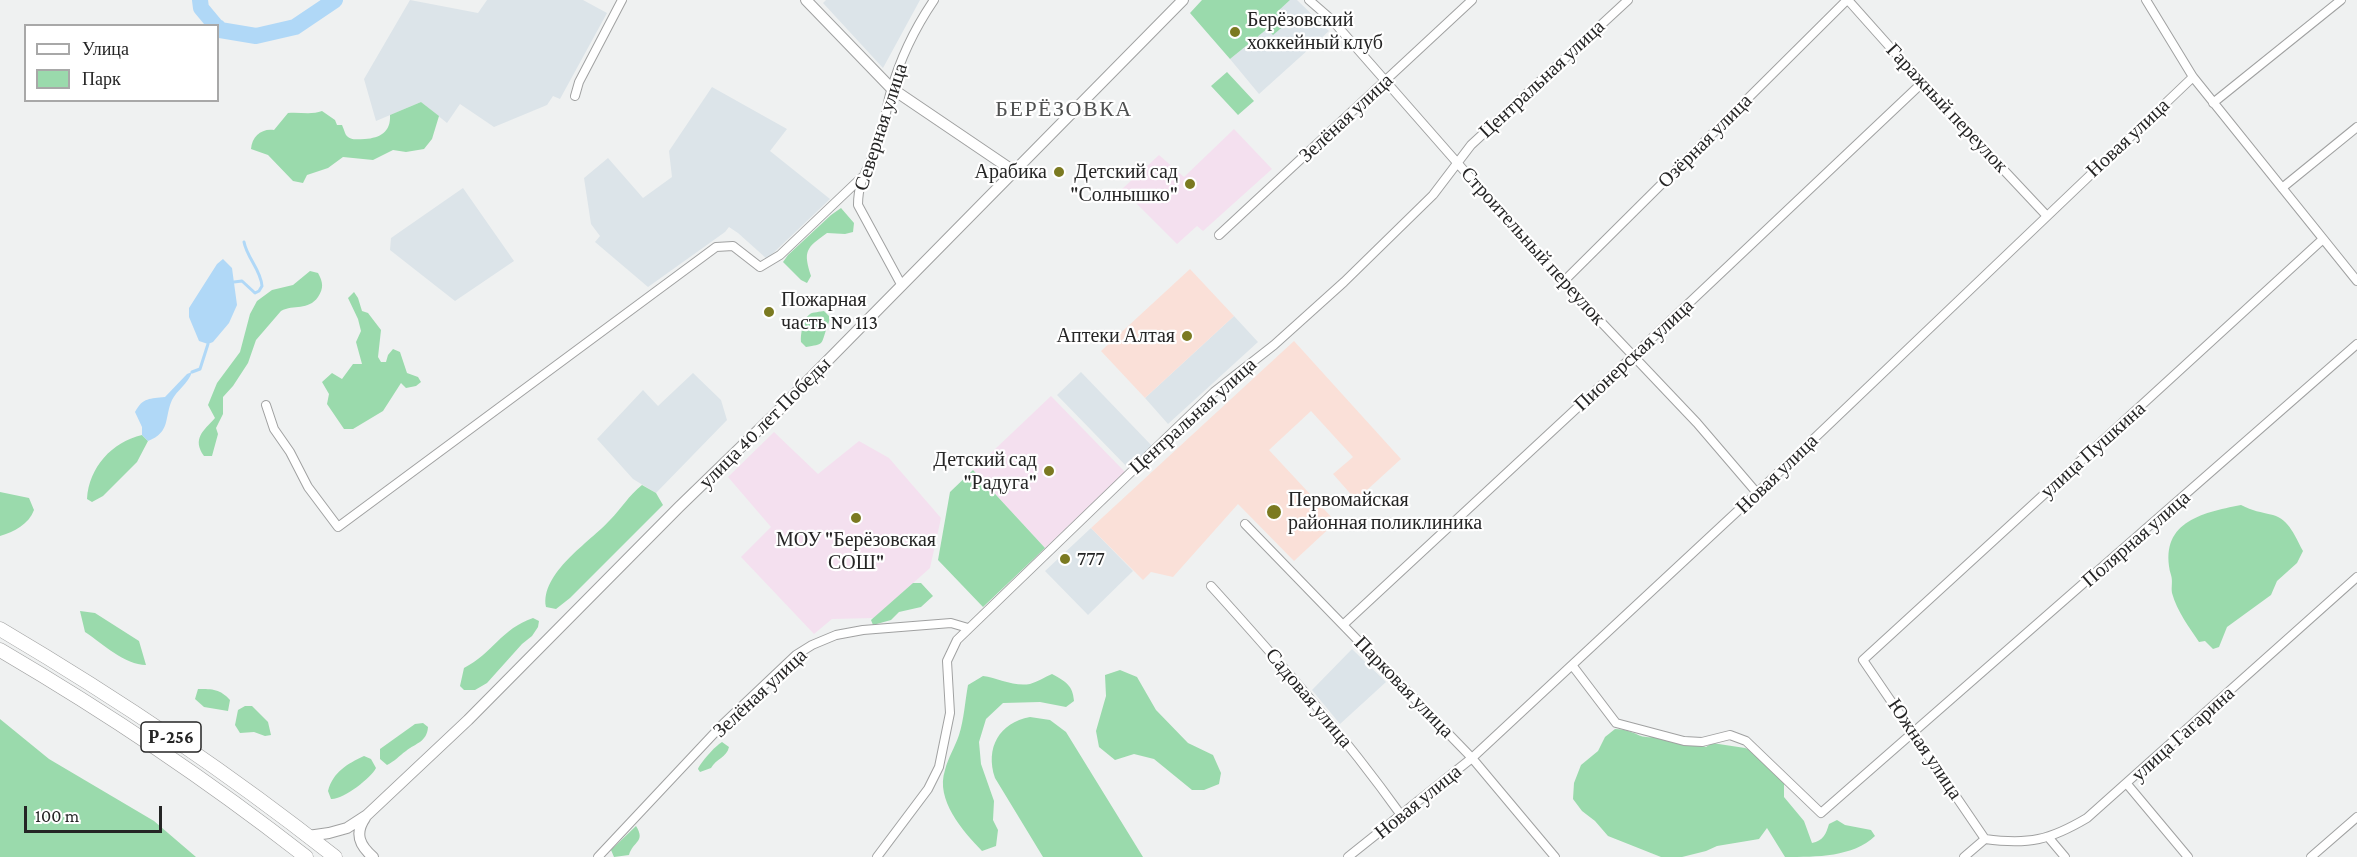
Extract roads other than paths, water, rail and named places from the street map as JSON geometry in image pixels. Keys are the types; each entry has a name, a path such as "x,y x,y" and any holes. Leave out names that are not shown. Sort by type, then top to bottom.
{"highway":[{"name":"Р-256","path":"0,629 128,708 199,756 334,857"},
{"name":"Р-256","path":"0,650 180,764 306,857"}],"street":[{"path":"575,96 579,82 622,0"},
{"path":"806,0 891,88 1015,172"},
{"name":"Северная улица","path":"902,286 858,205 861,178 880,139 891,88 912,37 934,0"},
{"name":"улица 40 лет Победы","path":"308,836 347,828 367,815 468,720 1184,0"},
{"name":"Строительный переулок","path":"1310,0 1332,20 1563,282 1696,423 1757,493"},
{"name":"Зелёная улица","path":"1219,235 1472,0"},
{"name":"Центральная улица","path":"877,857 928,789 939,767 946,744 950,713 947,661 957,640 1214,392 1275,345 1353,274 1433,195 1457,161 1507,111 1628,0"},
{"name":"Гаражный переулок","path":"1847,0 2046,215"},
{"name":"Озёрная улица","path":"1563,282 1847,0"},
{"path":"2145,0 2193,77 2356,277"},
{"path":"2213,103 2341,0"},
{"name":"Новая улица","path":"1348,857 1472,758 1757,493 2193,77"},
{"name":"Пионерская улица","path":"1344,624 1633,356 1922,83"},
{"path":"2282,188 2357,127"},
{"path":"266,405 274,429 290,452 308,487 338,527 716,248 733,246 760,267 780,255 861,178"},
{"name":"улица Пушкина","path":"1863,660 2323,239"},
{"name":"Полярная улица","path":"1572,665 1616,723 1683,741 1702,742 1730,735 1746,741 1821,813 2357,344"},
{"name":"Парковая улица","path":"1245,524 1472,758 1555,857"},
{"name":"улица Гагарина","path":"1986,839 2012,843 2049,838 2087,818 2357,577"},
{"name":"Садовая улица","path":"1211,586 1342,736 1401,815"},
{"name":"Зелёная улица","path":"598,857 722,725 796,655 812,645 836,634 862,630 951,623 968,628"},
{"name":"Южная улица","path":"1863,660 1986,839"},
{"path":"2127,784 2188,857"},
{"path":"367,815 361,824 358,836 361,844 373,857"},
{"path":"2311,857 2357,817"},
{"path":"2049,838 2066,857"},
{"path":"1964,857 1986,839"}],"water":[{"path":"223,259 232,268 237,305 229,323 213,342 208,344 199,341 189,317 189,308 217,264"},
{"path":"192,372 172,400 164,429 148,441 142,435 142,427 135,412 138,407 147,400 165,397 187,374"}],"waterway":[{"path":"200,0 201,8 214,24"},
{"path":"219,28 256,36 295,27 335,0"},
{"path":"234,282 242,281 255,293 262,286 244,242"},
{"path":"192,372 200,369 208,344"}],"place":[{"name":"Берёзовский хоккейный клуб","path":"1235,32"},
{"name":"Арабика","path":"1059,172"},
{"name":"Детский сад \"Солнышко\"","path":"1190,184"},
{"name":"Пожарная часть № 113","path":"769,312"},
{"name":"Аптеки Алтая","path":"1187,336"},
{"name":"Детский сад \"Радуга\"","path":"1049,471"},
{"name":"Первомайская районная поликлиника","path":"1274,512"},
{"name":"МОУ \"Берёзовская СОШ\"","path":"856,518"},
{"name":"777","path":"1065,559"}],"district":[{"name":"БЕРЁЗОВКА","path":"1064,109"}]}
